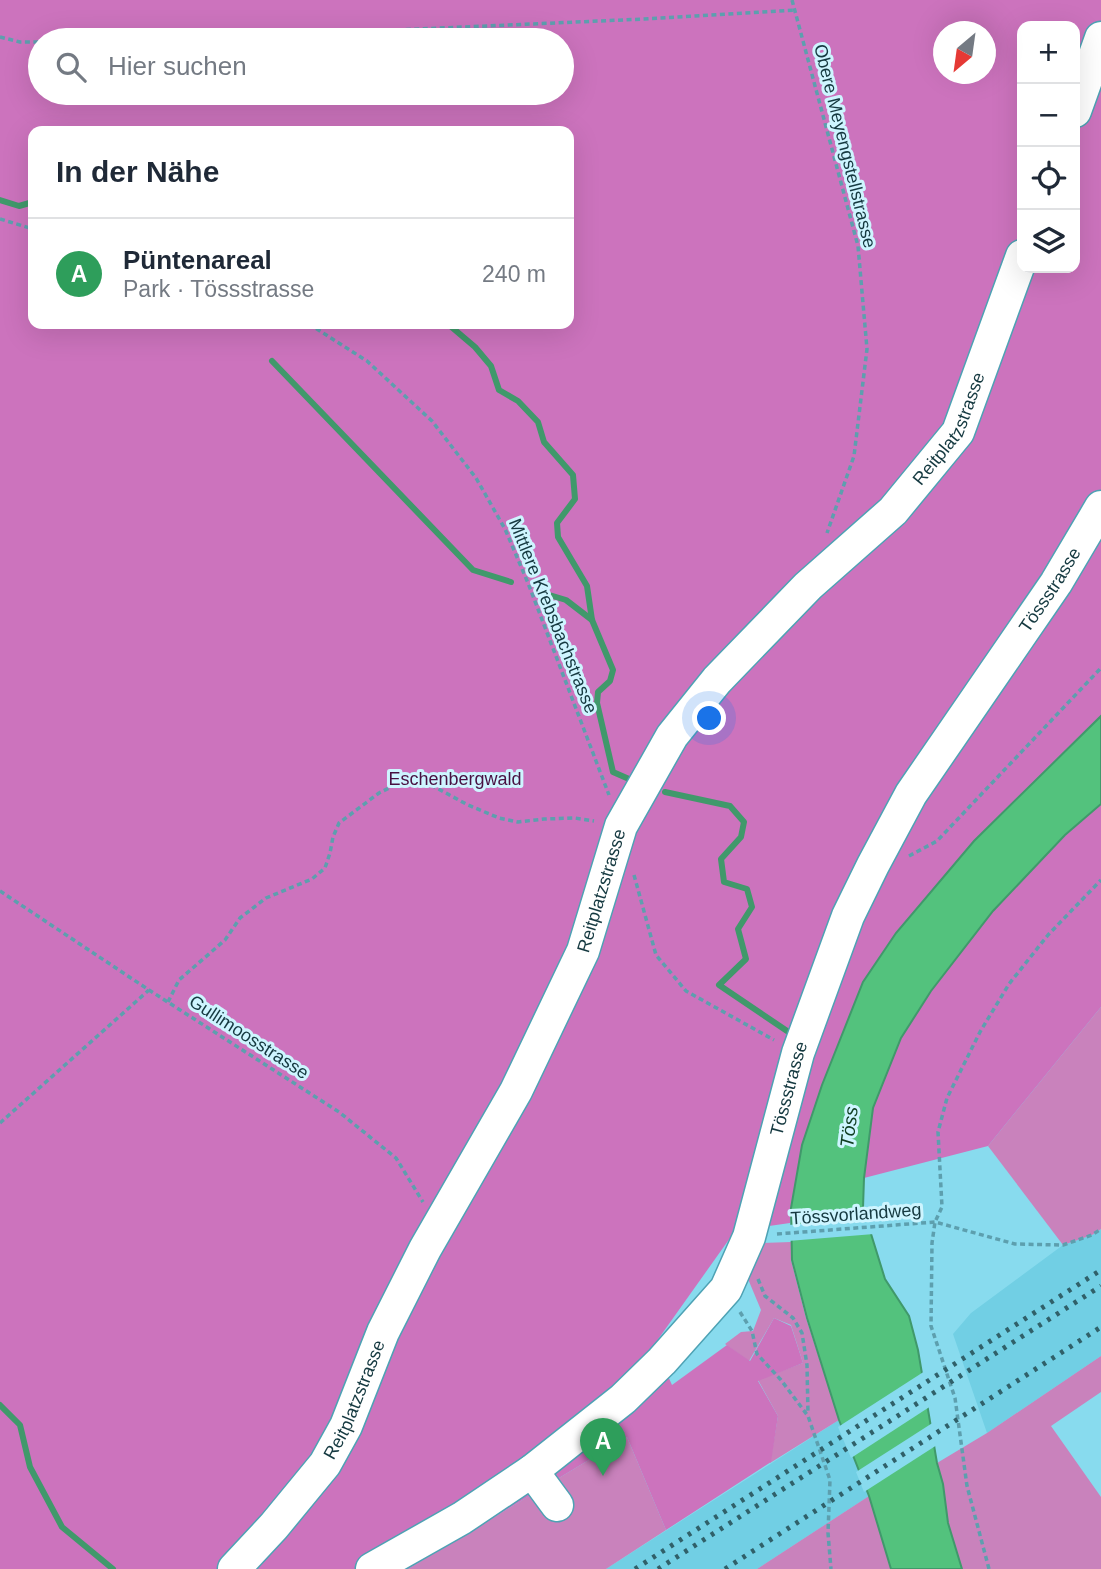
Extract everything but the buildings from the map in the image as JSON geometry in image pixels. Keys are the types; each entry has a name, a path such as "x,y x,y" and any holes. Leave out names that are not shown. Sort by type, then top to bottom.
{"street":[{"path":"1080,97 1101,38"},
{"name":"Reitplatzstrasse","path":"234,1569 326,1464 346,1426 383,1332 425,1249 516,1091 583,951 621,826 672,736 717,680 808,586 893,511 958,432 1017,270"},
{"name":"Tössstrasse","path":"372,1569 462,1518 532,1471 623,1399 662,1361 726,1289 749,1237 797,1053 848,916 911,794 1056,583 1101,507"},
{"path":"532,1471 558,1505"}],"path":[{"name":"Obere Meyengstellstrasse","path":"792,0 858,246 867,349 855,456 826,534"},
{"path":"440,28 794,10"},
{"path":"0,37 28,42"},
{"path":"0,219 28,227"},
{"name":"Mittlere Krebsbachstrasse","path":"317,329 367,361 432,421 476,478 505,529 528,583 621,826"},
{"path":"873,865 911,856 937,841 1101,668"},
{"path":"168,1002 180,979 225,940 240,918 266,898 313,878 325,868 339,823 379,793 401,782 420,779 468,805 499,818 518,822 575,818 621,826"},
{"path":"631,864 656,955 686,991 797,1053"},
{"name":"Tössvorlandweg","path":"775,1234 935,1222 942,1207 938,1132 947,1098 980,1032 1009,984 1048,935 1101,880"},
{"name":"Gullimoosstrasse","path":"0,891 339,1112 396,1158 423,1200 425,1249"},
{"path":"0,1123 149,990"},
{"path":"989,1569 967,1486 955,1398 931,1325 932,1243 935,1222 1015,1244 1063,1245 1092,1236 1101,1229"},
{"path":"742,1253 765,1296 793,1318 802,1333 807,1365 808,1416 830,1480 828,1534 831,1569"},
{"path":"726,1289 752,1331 757,1354 808,1416"}],"shaded area":[{"path":"1101,1007 1101,1229 1063,1245 988,1146"},
{"path":"1101,1229 1101,1356 987,1433 953,1334 971,1313 1063,1245"},
{"path":"791,1242 791,1260 806,1318 839,1420 770,1463 778,1416 758,1380 803,1363 791,1325 774,1318 749,1361 725,1344 741,1332 753,1331 761,1310 743,1267 761,1243"},
{"path":"1101,1356 1101,1392 1051,1426 1101,1497 1101,1569 962,1569 948,1523 943,1484 937,1463 987,1433"},
{"path":"839,1420 869,1496 757,1569 606,1569"},
{"path":"627,1437 666,1530 606,1569 408,1569"},
{"path":"869,1496 891,1569 757,1569"}],"green space":[{"name":"Eschenbergwald","path":"0,0 1101,0 1101,716 974,841 896,933 863,982 822,1085 802,1145 790,1223 735,1231 654,1345 672,1385 727,1345 750,1361 774,1318 791,1326 803,1363 758,1381 778,1416 771,1462 666,1530 627,1437 408,1569 0,1569"},
{"path":"1101,804 1101,1007 988,1146 864,1178 873,1108 901,1038 931,991 993,911 1066,835"}],"water":[{"name":"Töss","path":"1101,716 1101,804 1065,835 993,911 931,991 901,1038 873,1108 863,1208 885,1279 909,1316 918,1350 948,1523 962,1569 891,1569 869,1496 839,1420 792,1260 791,1208 802,1145 822,1085 863,982 896,933 974,841"}],"pier":[{"path":"870,1219 874,1234 788,1241 788,1225"},
{"path":"925,1371 931,1406 851,1458 838,1427"},
{"path":"934,1422 937,1445 864,1492 856,1472"}],"waterway":[{"path":"0,200 19,206 28,203"},
{"path":"454,329 475,347 491,366 499,390 518,401 538,422 544,442 573,475 575,499 557,523 558,537 587,586 592,620 613,670 610,681 598,692 597,703 613,772 638,780"},
{"path":"272,361 473,570 511,582"},
{"path":"546,594 566,600 592,620"},
{"path":"665,792 730,806 744,822 741,837 721,859 724,882 747,889 752,907 738,929 746,959 719,985 793,1035"},
{"path":"0,1405 20,1425 30,1467 62,1527 113,1569"}],"railway":[{"path":"635,1569 1101,1270"},
{"path":"658,1569 1101,1286"},
{"path":"725,1569 1101,1327"}],"place":[{"name":"Püntenareal","path":"603,1476"}]}
